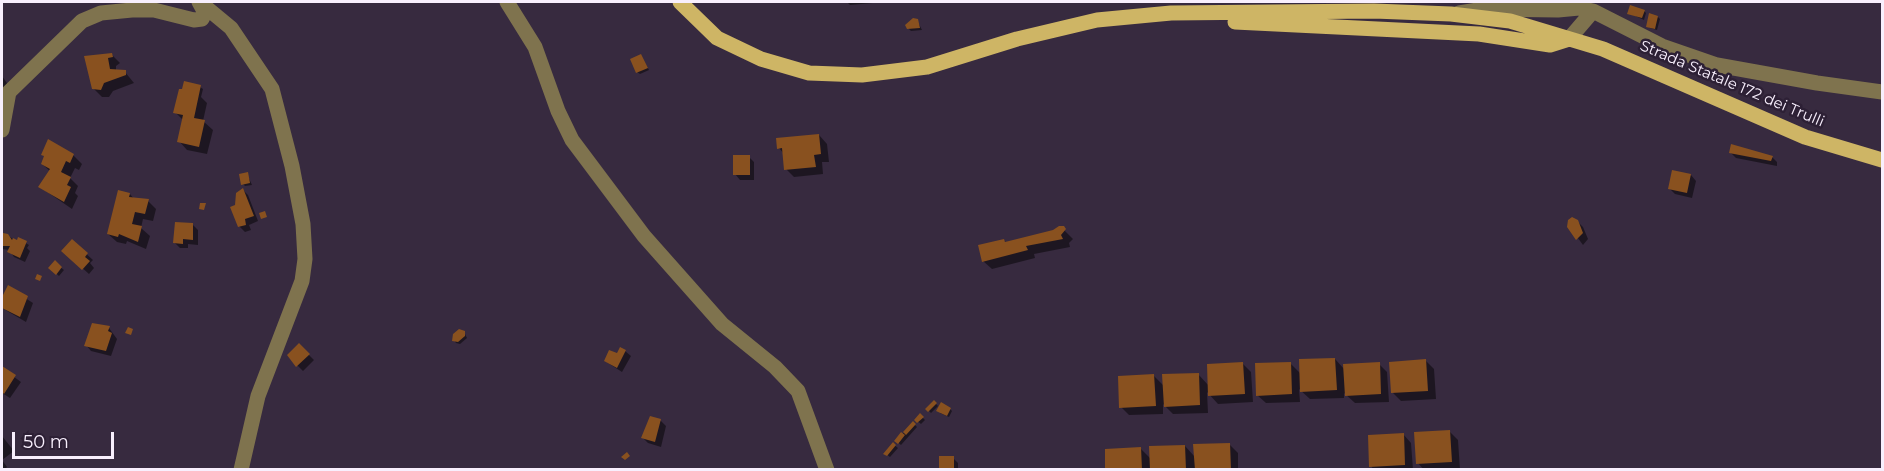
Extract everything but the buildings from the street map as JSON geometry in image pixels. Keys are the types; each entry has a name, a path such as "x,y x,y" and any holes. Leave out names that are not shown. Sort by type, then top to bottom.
{"main road":[{"name":"Strada Statale 172 dei Trulli","path":"680,2 717,38 761,59 808,73 862,75 927,67 1017,39 1097,20 1171,13 1374,11 1451,14 1510,21 1609,51 1805,137 1882,160"},
{"name":"Strada Statale 172 dei Trulli","path":"1136,18 1479,34 1550,45 1569,39"}],"street":[{"path":"507,2 535,47 558,111 572,140 644,236 722,324 775,367 798,392 827,470"},
{"path":"2,130 9,92 82,21 101,13 132,10 154,10 194,20 202,19 205,13 200,3"},
{"path":"200,3 231,28 272,89 292,166 303,224 305,259 302,281 258,396 241,470"},
{"path":"1451,14 1484,9 1579,8 1593,11 1662,46 1717,64 1817,83 1882,92"},
{"path":"1548,32 1551,17 1558,10"},
{"path":"1569,39 1593,11"}]}
